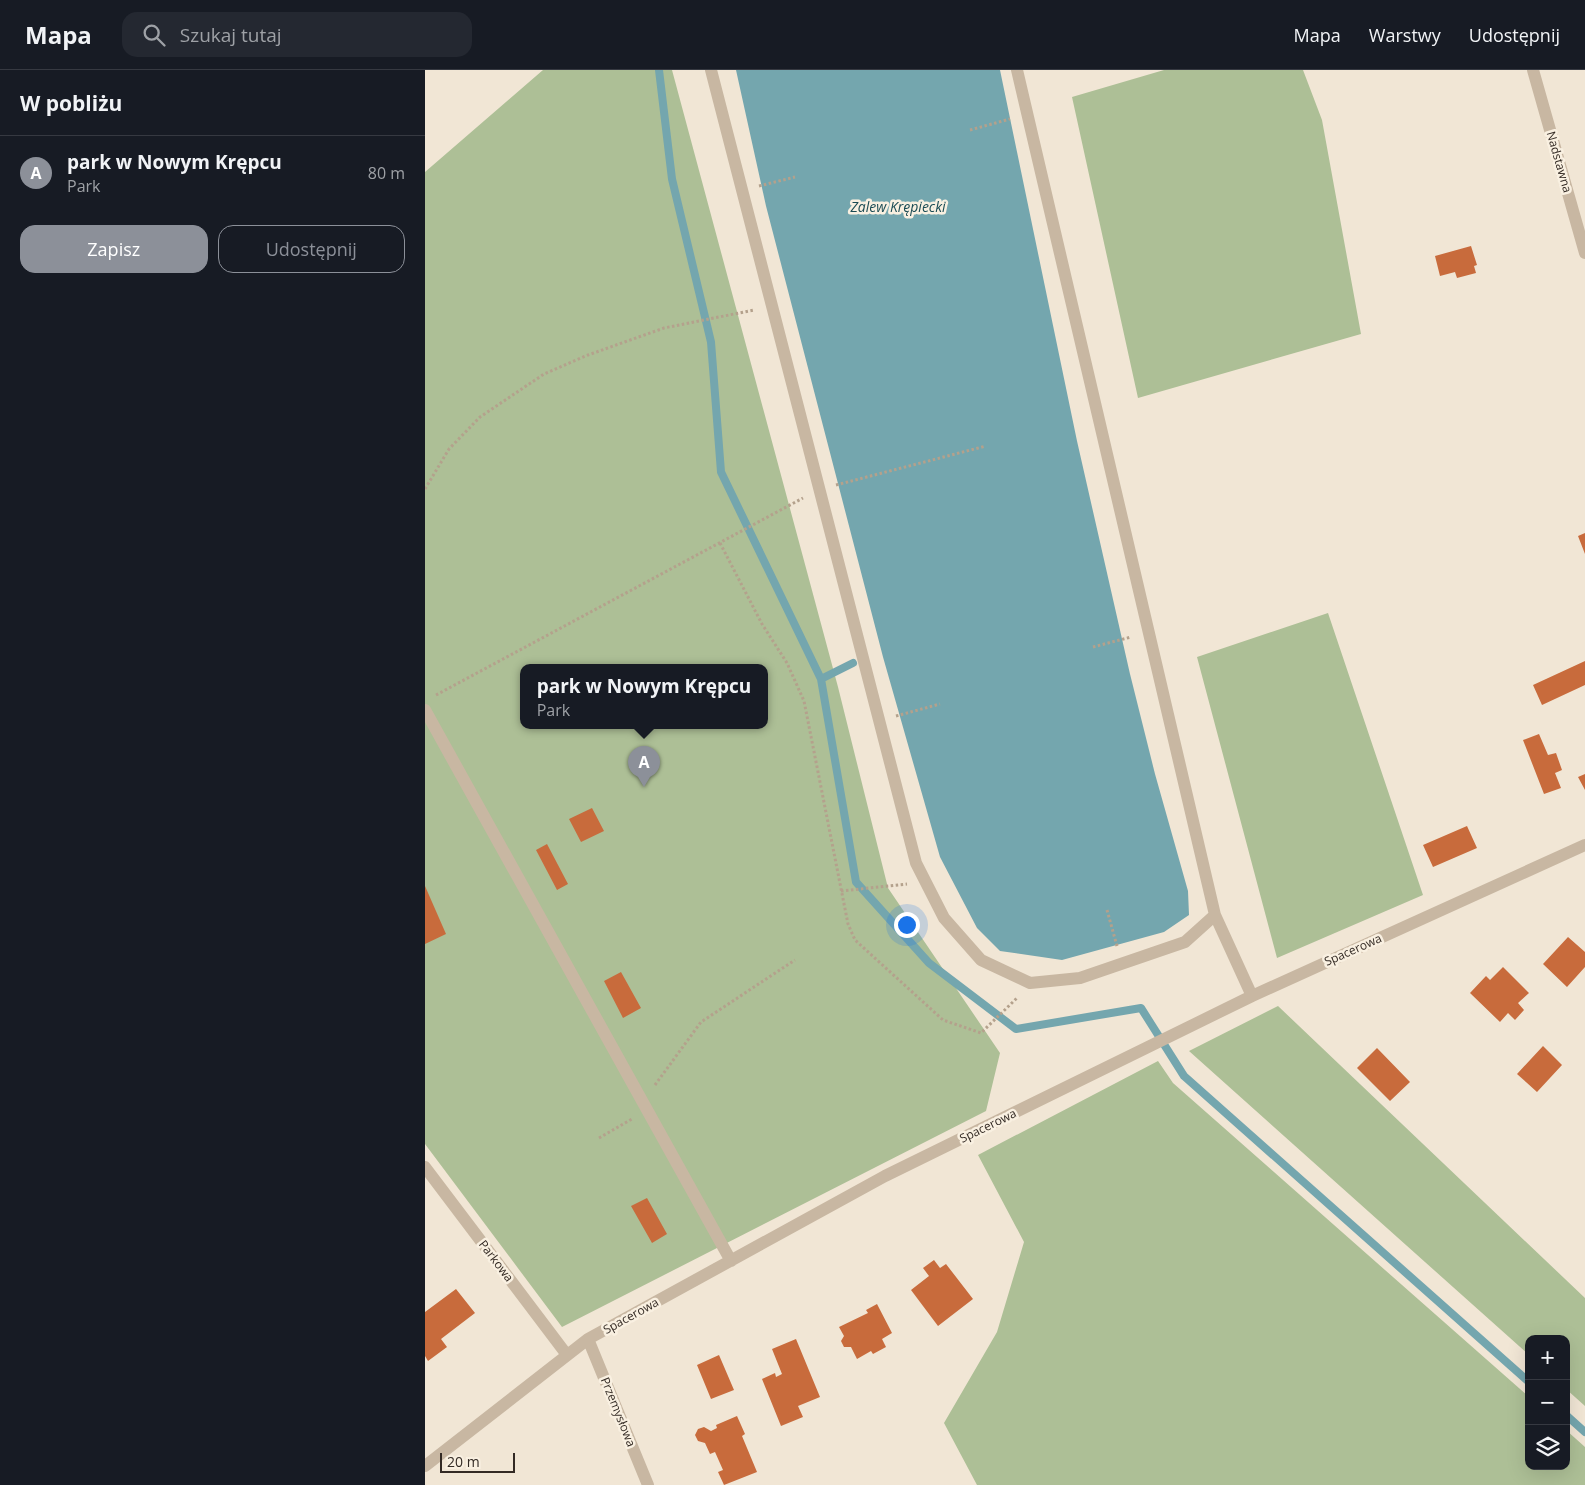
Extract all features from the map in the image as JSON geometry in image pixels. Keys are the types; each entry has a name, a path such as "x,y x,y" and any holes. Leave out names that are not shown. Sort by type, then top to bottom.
{"street":[{"path":"711,70 916,863 944,918 981,960 1030,984 1080,978 1185,942 1215,916"},
{"path":"1017,70 1215,916 1252,996"},
{"name":"Nadstawna","path":"1533,70 1585,253"},
{"path":"425,710 731,1261"},
{"name":"Spacerowa","path":"425,1466 588,1340 885,1176 1252,996 1585,845"},
{"name":"Parkowa","path":"427,1174 567,1355"},
{"name":"Przemysłowa","path":"588,1340 648,1485"}],"path":[{"path":"970,130 1027,115"},
{"path":"742,191 795,177"},
{"path":"425,488 449,449 480,418 543,374 588,355 664,328 771,306"},
{"path":"434,696 819,490 986,446"},
{"path":"720,543 762,624 787,663 804,701 841,892 848,924 855,940 943,1020 981,1033 1009,1007"},
{"path":"1093,647 1148,632"},
{"path":"879,722 940,704"},
{"path":"841,892 882,888"},
{"path":"1107,910 1122,964"},
{"path":"599,1138 645,1106 701,1022 795,960"}],"green space":[{"path":"543,70 672,70 838,687 888,888 1000,1053 986,1111 562,1327 425,1144 425,172"},
{"path":"1164,70 1303,70 1322,120 1361,334 1138,398 1072,97"},
{"path":"1328,613 1423,895 1277,958 1197,657"},
{"path":"1278,1006 1585,1298 1585,1406 1570,1393 1570,1335 1525,1335 1525,1351 1189,1051"},
{"path":"1158,1061 1173,1083 1525,1393 1525,1470 1570,1470 1570,1434 1585,1447 1585,1485 977,1485 944,1423 997,1332 1024,1242 978,1155"}],"water":[{"name":"Zalew Krępiecki","path":"736,70 1000,70 1077,441 1130,674 1155,774 1188,891 1189,915 1164,932 1062,960 1000,951 977,928 940,857 883,657 766,206"}],"building":[{"path":"1471,246 1477,265 1474,266 1476,273 1457,278 1455,272 1440,276 1435,256"},
{"path":"1585,533 1585,554 1578,536"},
{"path":"1585,661 1585,685 1542,705 1533,685"},
{"path":"1539,734 1548,755 1556,753 1562,770 1555,773 1561,788 1544,794 1523,740"},
{"path":"1585,774 1585,790 1578,777"},
{"path":"592,808 604,831 581,842 569,819"},
{"path":"1467,826 1477,848 1433,867 1423,845"},
{"path":"547,844 568,884 557,890 536,850"},
{"path":"425,886 446,934 425,944"},
{"path":"1568,937 1585,952 1585,967 1567,987 1543,964"},
{"path":"1503,967 1529,993 1518,1003 1524,1010 1515,1020 1508,1013 1500,1022 1470,993 1486,976 1490,980"},
{"path":"621,972 641,1008 623,1018 604,981"},
{"path":"1543,1046 1562,1065 1537,1092 1517,1074"},
{"path":"1377,1048 1410,1082 1390,1101 1357,1068"},
{"path":"647,1198 667,1234 652,1243 631,1206"},
{"path":"934,1260 940,1268 946,1264 973,1299 938,1326 911,1290 929,1276 923,1268"},
{"path":"456,1289 475,1313 441,1339 447,1347 428,1361 425,1356 425,1312"},
{"path":"877,1304 892,1333 882,1339 886,1347 873,1354 871,1351 857,1359 851,1347 844,1347 841,1341 844,1336 839,1327 868,1313 866,1310"},
{"path":"796,1339 820,1397 798,1406 803,1417 781,1426 762,1379 775,1373 776,1377 782,1374 772,1349"},
{"path":"719,1355 734,1390 711,1399 697,1365"},
{"path":"737,1416 745,1434 742,1436 757,1472 724,1485 718,1472 723,1470 715,1452 710,1454 705,1443 698,1441 695,1435 698,1429 704,1427 711,1431 717,1428 716,1425"}],"waterway":[{"path":"659,70 672,179 711,342 721,472 821,679 856,882 929,963 1016,1029 1141,1008 1184,1076 1527,1380"},
{"path":"821,679 853,663"},
{"path":"1570,1419 1585,1432"}],"place":[{"name":"park w Nowym Krępcu","path":"644,787"}]}
